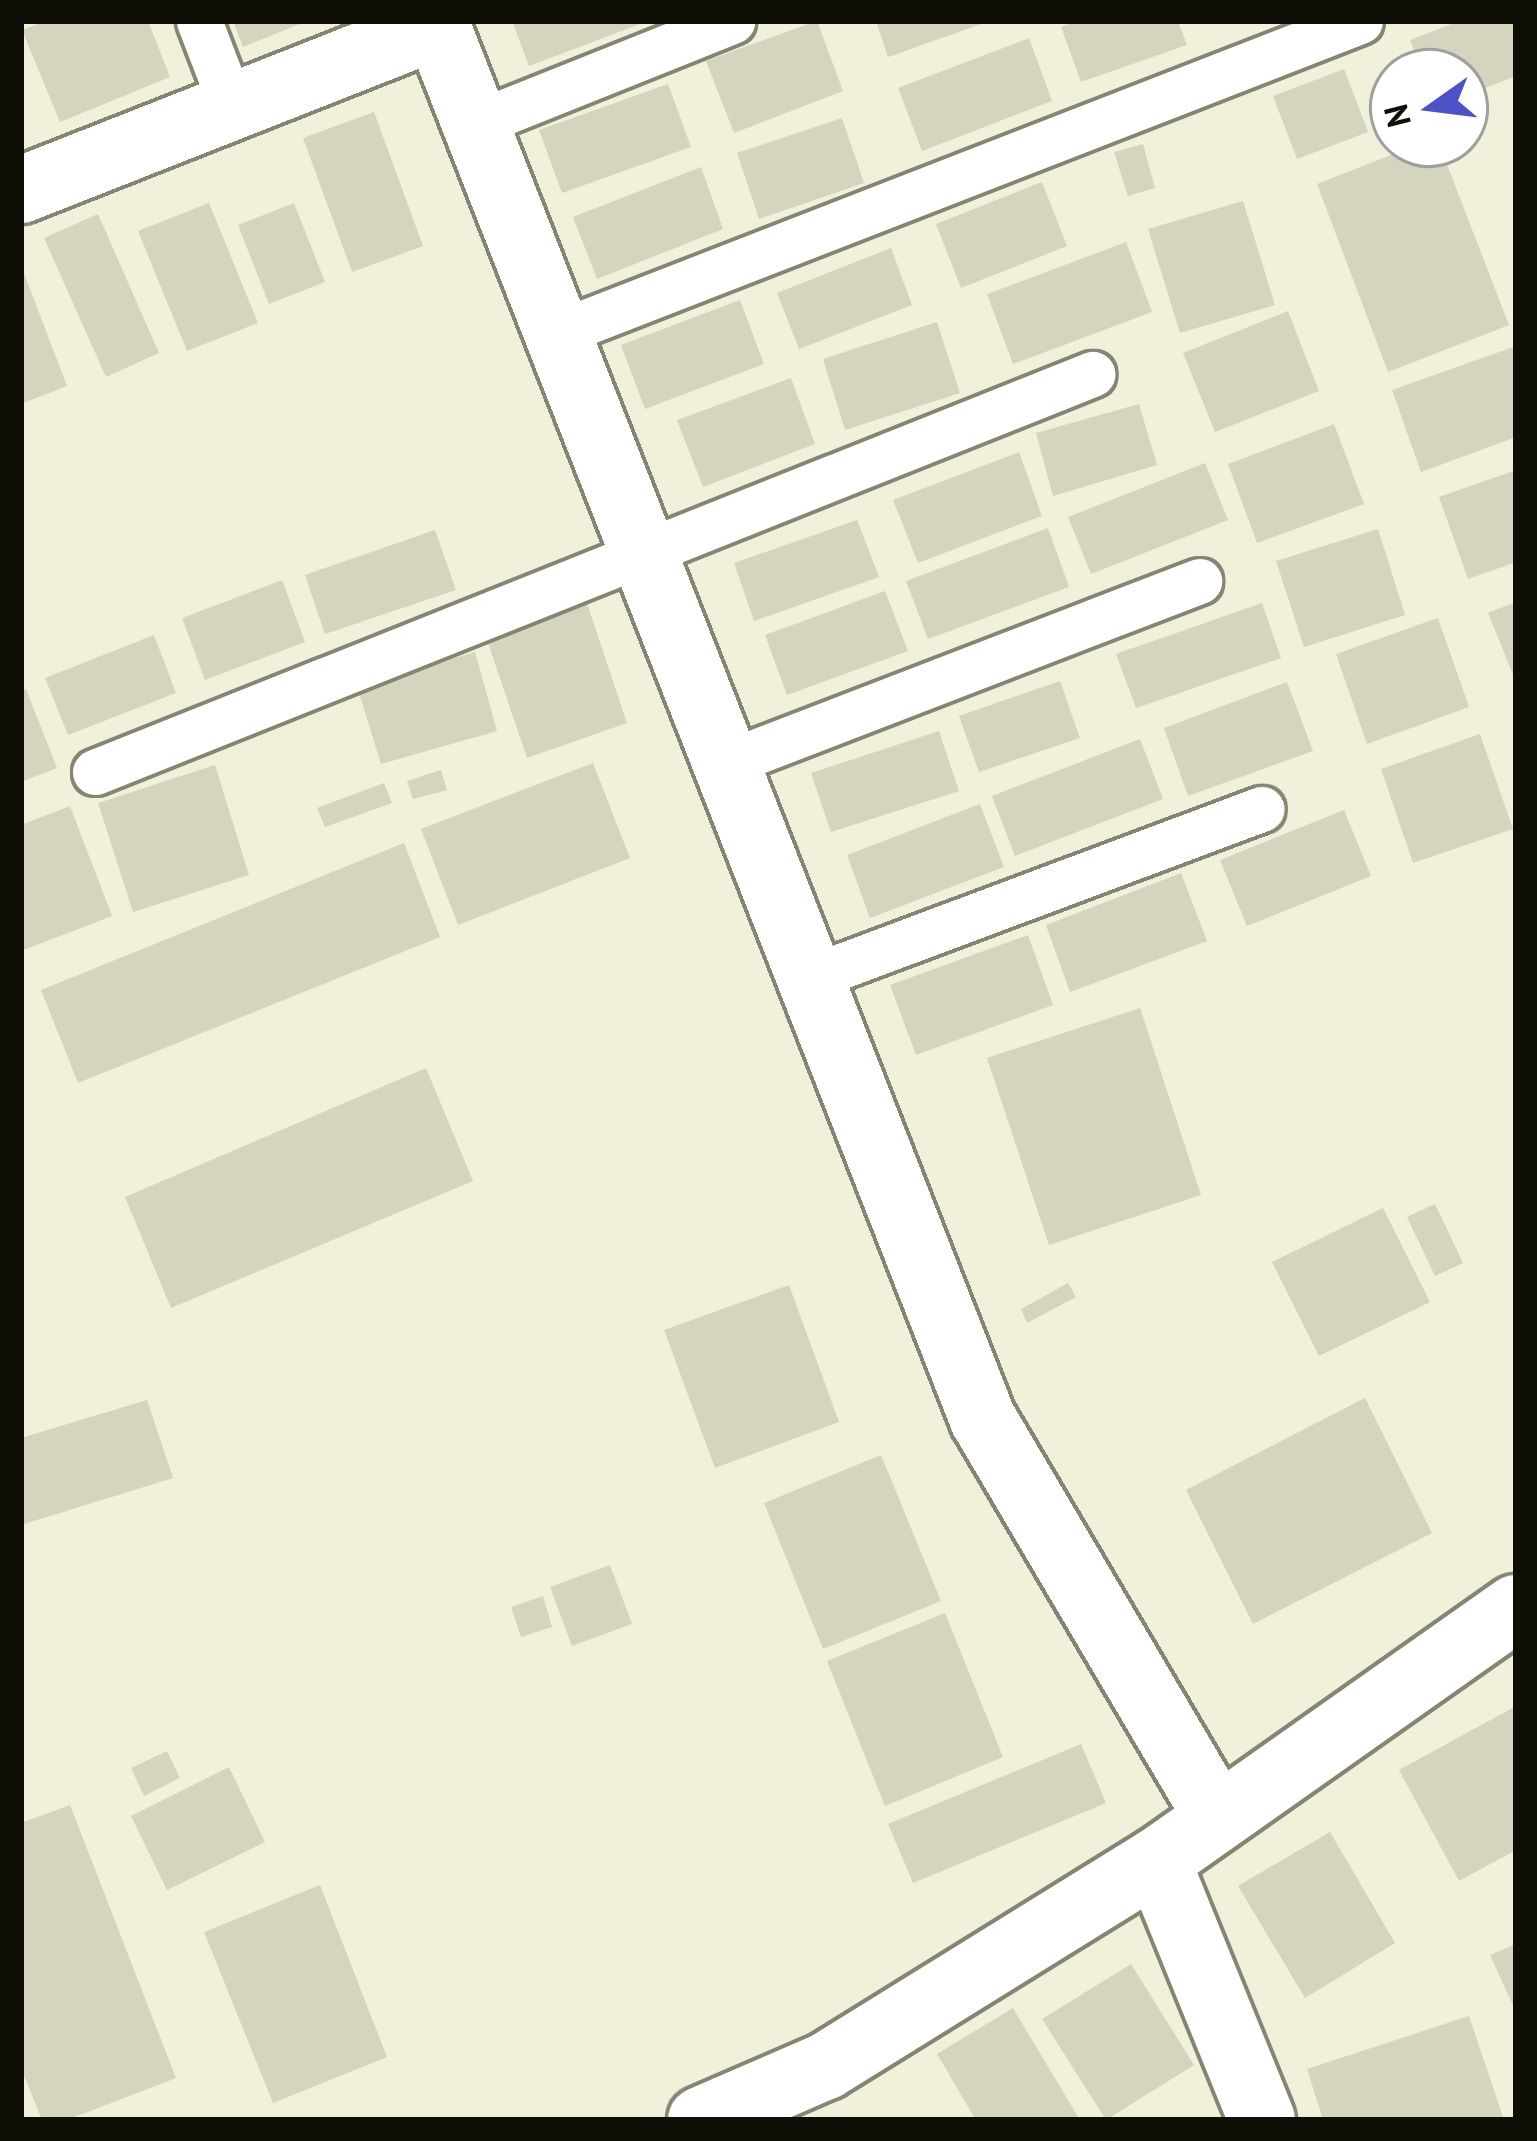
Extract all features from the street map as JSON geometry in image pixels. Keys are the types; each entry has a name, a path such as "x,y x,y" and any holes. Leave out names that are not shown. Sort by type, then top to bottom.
{"street":[{"path":"21,190 436,23 563,331 983,1419 1217,1816"},
{"path":"701,2120 826,2066 1156,1861 1516,1608"},
{"path":"1156,1861 1262,2120"}],"lane":[{"path":"199,21 232,107"},
{"path":"477,123 732,21"},
{"path":"563,331 1360,21"},
{"path":"94,772 1092,374"},
{"path":"729,762 1199,581"},
{"path":"812,977 1262,809"}],"building":[{"path":"45,21 148,21 170,77 60,122 22,30"},
{"path":"233,21 307,21 243,47"},
{"path":"512,21 648,21 529,66"},
{"path":"817,21 843,91 734,133 706,61"},
{"path":"876,21 987,21 987,22 888,57"},
{"path":"1078,21 1178,21 1187,45 1081,82 1061,27"},
{"path":"1459,21 1516,21 1516,76 1489,87 1489,48 1413,48 1410,40"},
{"path":"1029,38 1052,101 922,151 898,88"},
{"path":"1344,69 1368,132 1297,159 1273,96"},
{"path":"668,84 691,147 562,193 539,130"},
{"path":"374,112 423,246 352,272 303,138"},
{"path":"842,118 864,183 759,219 737,153"},
{"path":"1143,144 1155,188 1128,196 1114,152"},
{"path":"1369,164 1369,168 1448,168 1509,325 1388,372 1317,184"},
{"path":"701,167 723,229 597,279 573,217"},
{"path":"1042,182 1067,246 961,288 936,224"},
{"path":"1243,201 1275,305 1180,333 1148,229"},
{"path":"209,203 258,323 187,351 138,231"},
{"path":"294,203 325,282 269,304 238,225"},
{"path":"98,214 159,353 106,377 44,238"},
{"path":"1126,242 1152,312 1013,364 987,294"},
{"path":"891,248 912,305 799,349 777,293"},
{"path":"21,274 67,386 21,404"},
{"path":"740,300 764,364 645,409 621,345"},
{"path":"1288,311 1319,391 1215,432 1183,353"},
{"path":"937,322 960,393 845,430 823,359"},
{"path":"1516,346 1516,437 1421,472 1392,390"},
{"path":"791,378 815,444 703,487 677,420"},
{"path":"1139,404 1157,465 1053,496 1036,433"},
{"path":"1334,424 1364,504 1257,543 1228,464"},
{"path":"1019,452 1042,516 918,563 893,500"},
{"path":"1205,463 1228,520 1091,574 1068,517"},
{"path":"1516,470 1516,562 1468,579 1439,497"},
{"path":"857,520 879,577 754,621 734,563"},
{"path":"1048,528 1069,587 928,639 906,581"},
{"path":"1378,529 1405,615 1304,647 1276,561"},
{"path":"435,530 456,590 325,634 305,575"},
{"path":"282,580 305,642 205,680 182,618"},
{"path":"885,591 908,651 787,695 765,635"},
{"path":"586,600 627,723 527,758 485,634"},
{"path":"1516,602 1516,682 1488,613"},
{"path":"1262,603 1281,658 1136,708 1116,654"},
{"path":"1438,618 1469,707 1367,744 1336,654"},
{"path":"154,635 176,693 68,735 45,678"},
{"path":"475,652 497,731 381,764 357,686"},
{"path":"1060,681 1080,738 979,772 959,716"},
{"path":"1287,682 1313,751 1188,796 1164,728"},
{"path":"26,689 57,768 21,782 21,691"},
{"path":"939,731 959,791 831,832 811,773"},
{"path":"1480,734 1513,829 1413,863 1381,769"},
{"path":"1140,739 1163,799 1015,856 992,796"},
{"path":"593,763 630,858 458,925 421,829"},
{"path":"215,765 249,875 133,912 98,803"},
{"path":"441,770 447,790 413,799 407,781"},
{"path":"384,783 392,803 325,827 317,808"},
{"path":"980,804 1004,867 870,918 847,855"},
{"path":"70,806 112,916 21,951 21,825"},
{"path":"1344,810 1371,876 1247,926 1220,860"},
{"path":"404,843 440,937 78,1083 41,990"},
{"path":"1181,873 1207,941 1070,992 1046,925"},
{"path":"1028,935 1053,1005 916,1055 890,985"},
{"path":"1140,1008 1201,1195 1049,1245 987,1058"},
{"path":"426,1068 473,1181 171,1308 125,1197"},
{"path":"1435,1204 1463,1263 1435,1276 1407,1217"},
{"path":"1383,1208 1430,1302 1319,1356 1272,1262"},
{"path":"1068,1283 1076,1297 1027,1323 1021,1309"},
{"path":"789,1285 839,1422 715,1468 664,1330"},
{"path":"1365,1398 1432,1533 1253,1624 1186,1490"},
{"path":"147,1400 173,1478 21,1525 21,1438"},
{"path":"881,1455 941,1601 823,1649 764,1503"},
{"path":"610,1565 632,1624 572,1646 550,1587"},
{"path":"543,1596 552,1627 521,1637 511,1607"},
{"path":"945,1613 1003,1757 885,1806 827,1661"},
{"path":"1516,1706 1516,1850 1459,1881 1399,1770"},
{"path":"1081,1744 1106,1803 913,1883 888,1824"},
{"path":"167,1751 180,1778 144,1796 131,1768"},
{"path":"229,1767 265,1842 167,1890 131,1816"},
{"path":"70,1805 176,2078 67,2120 42,2120 21,2068 21,1823"},
{"path":"1330,1832 1395,1943 1305,1998 1238,1886"},
{"path":"320,1885 387,2057 273,2103 204,1932"},
{"path":"1516,1944 1516,2012 1490,1955"},
{"path":"1131,1964 1194,2065 1106,2120 1042,2019"},
{"path":"1013,2008 1080,2120 976,2120 937,2054"},
{"path":"1469,2016 1504,2120 1323,2120 1307,2069"}]}
